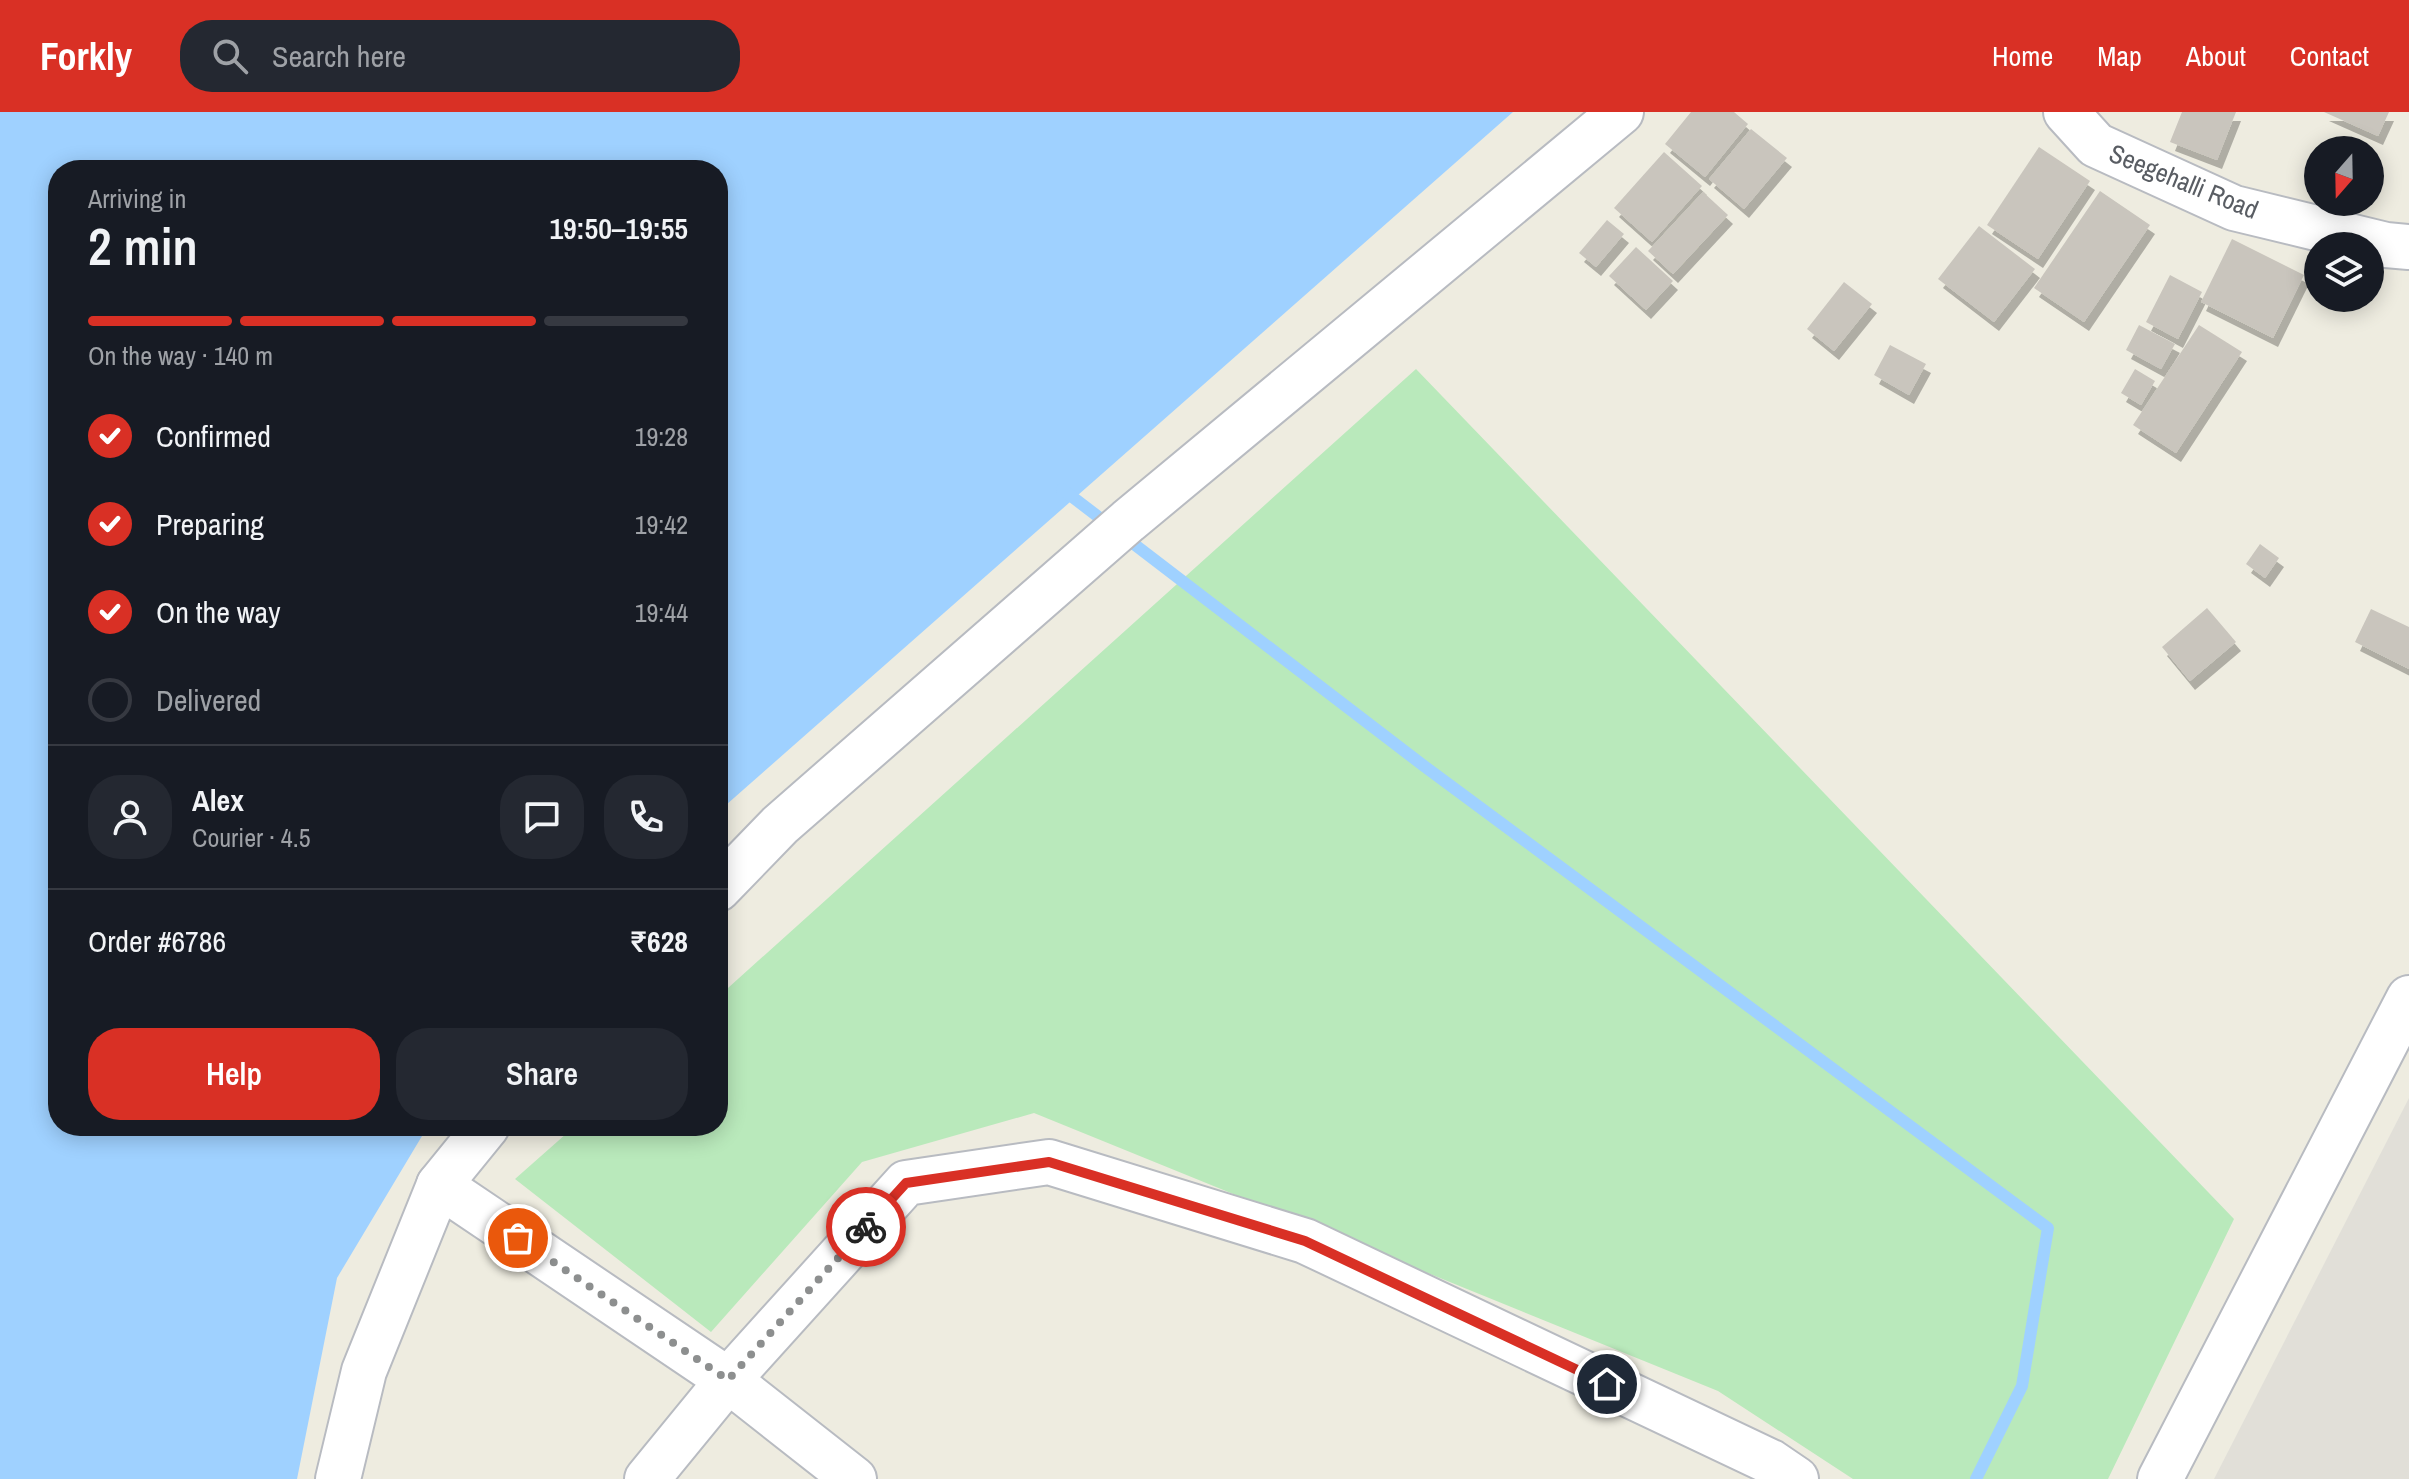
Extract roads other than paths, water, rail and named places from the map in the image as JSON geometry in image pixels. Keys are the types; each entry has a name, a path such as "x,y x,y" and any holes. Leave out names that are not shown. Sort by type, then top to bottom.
{"street":[{"path":"728,879 780,825 1116,533 1621,112"},
{"name":"Seegehalli Road","path":"2066,112 2096,145 2234,208 2386,245 2409,247"},
{"path":"2160,1479 2409,998"},
{"path":"338,1479 364,1371 439,1185 479,1136"},
{"path":"647,1479 728,1380 906,1183 1049,1162 1305,1241 1777,1473"},
{"path":"439,1185 728,1380 854,1479"}],"water":[{"path":"0,112 1513,112 728,803 728,160 48,160 48,1136 422,1136 337,1278 297,1479 0,1479"}],"waterway":[{"path":"1062,489 1424,766 2048,1228 2022,1386 1976,1479"}]}
